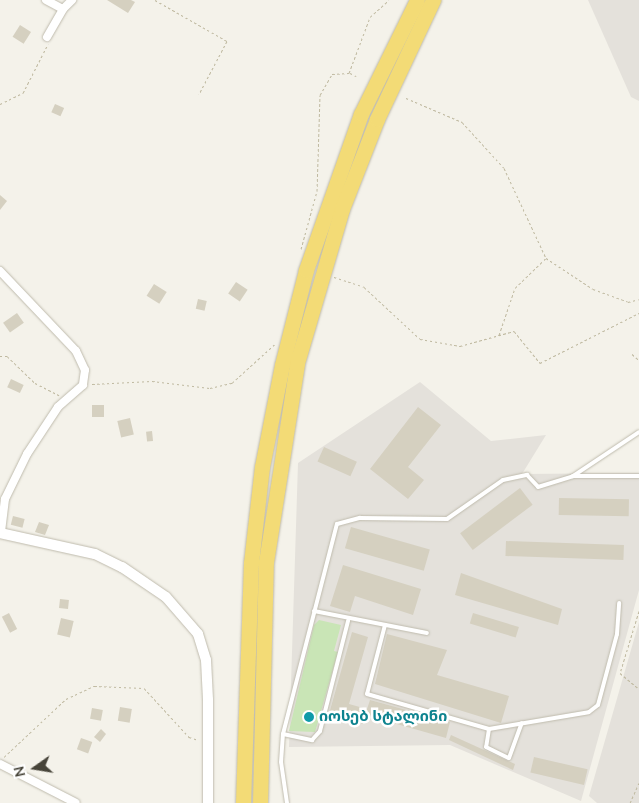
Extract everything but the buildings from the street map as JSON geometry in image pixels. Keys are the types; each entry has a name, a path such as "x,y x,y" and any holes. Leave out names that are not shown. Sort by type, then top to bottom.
{"highway":[{"path":"243,803 252,554 262,467 282,365 306,270 361,114 417,0"},
{"path":"260,802 266,562 286,414 321,273 377,119 433,0"}],"street":[{"path":"46,0 63,10"},
{"path":"46,37 63,10 72,0"},
{"path":"0,271 84,362 83,384 66,399 27,454 5,499 1,533 95,554 166,597 198,634 206,660 208,803"},
{"path":"0,762 76,803"}],"lane":[{"path":"287,803 281,762 283,734 337,524 360,518 447,520 503,480 527,475 538,487 573,476 639,432"},
{"path":"573,476 639,476"},
{"path":"385,625 367,694 489,729 590,712 598,705 617,634 619,602"},
{"path":"314,611 348,621 385,625 427,633"},
{"path":"283,734 312,740 320,731 348,621"},
{"path":"489,729 486,747 509,758 522,723"}],"path":[{"path":"155,0 227,41 200,94"},
{"path":"349,73 370,16 388,0"},
{"path":"0,104 23,93 50,41 46,37"},
{"path":"299,256 317,191 320,95 332,74 349,73 356,76"},
{"path":"406,98 462,122 504,168 546,258 593,289 628,302 639,299"},
{"path":"499,335 515,288 546,258"},
{"path":"321,273 364,287 420,339 460,346 514,331 540,363 639,313"},
{"path":"83,384 152,381 210,388 232,384 276,342"},
{"path":"632,354 639,360"},
{"path":"0,356 7,356 35,383 66,399"},
{"path":"639,612 620,673 639,689"},
{"path":"0,762 66,699 94,686 144,688 190,737 208,744"},
{"path":"630,803 639,784"}],"shaded area":[{"path":"588,0 639,0 639,101 631,97"},
{"path":"420,382 491,441 546,435 522,474 639,473 639,590 581,801 450,745 289,747 298,463"},
{"path":"639,622 639,803 597,803 589,796"}],"green space":[{"path":"319,620 341,625 334,651 338,652 315,732 289,731 314,625"}],"place":[{"name":"იოსებ სტალინი","path":"309,717"}]}
